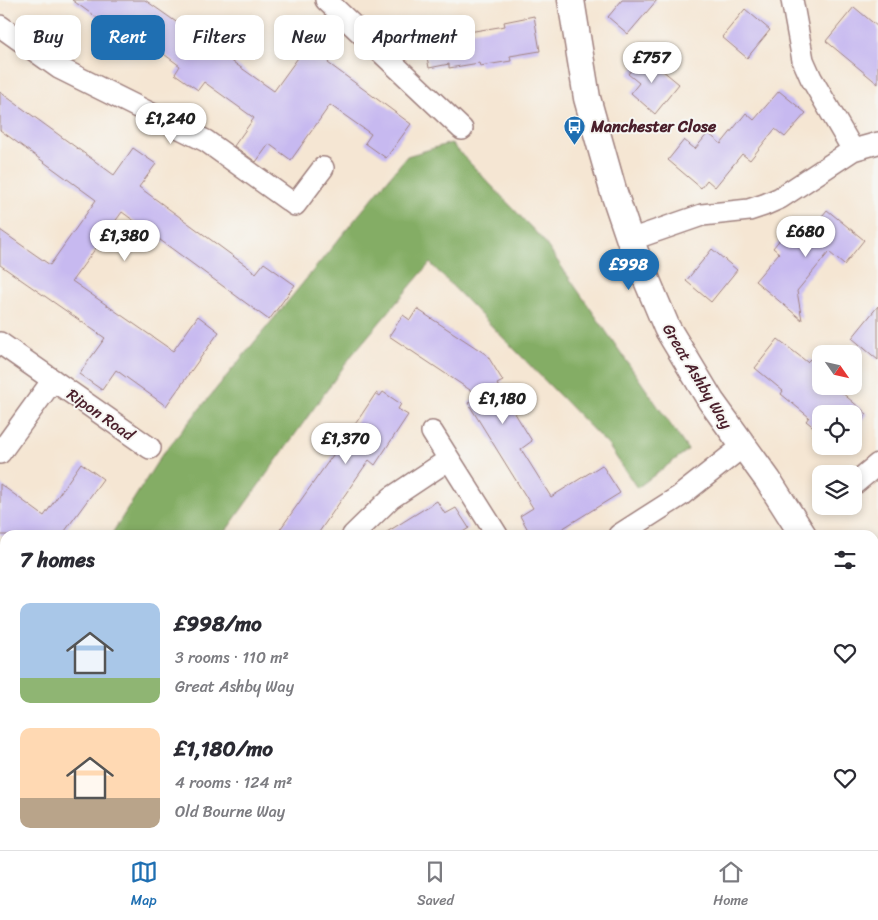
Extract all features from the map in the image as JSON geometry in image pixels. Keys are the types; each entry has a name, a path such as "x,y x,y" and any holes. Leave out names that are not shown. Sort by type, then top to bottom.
{"street":[{"path":"326,0 462,129"},
{"name":"Great Ashby Way","path":"571,0 587,98 613,190 630,240 667,328 686,362 742,447 768,480 800,530"},
{"path":"792,0 804,60 811,78 853,150"},
{"path":"0,26 59,68 206,142 295,204 323,168"},
{"path":"630,240 702,215 749,210 764,205 780,198 853,150 878,143"},
{"name":"Ripon Road","path":"0,343 150,448"},
{"name":"Ripon Road","path":"0,454 53,380"},
{"path":"432,432 494,530"},
{"path":"627,530 680,496 742,447"},
{"path":"362,530 391,498 448,460"},
{"path":"862,477 878,464"}],"green space":[{"path":"451,143 543,240 688,450 637,488 608,445 430,263 352,355 227,530 114,530 161,456 407,156"}],"building":[{"path":"72,0 145,0 175,21 175,60 230,60 274,91 296,60 330,60 328,63 411,124 386,158 365,143 371,134 330,105 291,160 269,144 256,162 234,146 254,118 204,82 198,90 175,74 180,66 165,55 165,15 93,15"},
{"path":"622,0 657,0 628,34 608,17"},
{"path":"854,7 878,27 878,84 826,41"},
{"path":"745,9 770,30 747,58 722,37"},
{"path":"534,16 540,51 510,56 511,61 480,66 479,63 449,68 449,64 429,68 428,60 475,60 475,31 505,26 504,22"},
{"path":"644,55 679,84 655,114 631,93 639,83 628,74"},
{"path":"779,91 806,113 785,137 775,129 750,160 742,154 715,187 707,180 701,188 668,160 684,140 695,149 708,133 721,144 746,113 754,120"},
{"path":"0,92 114,175 133,148 156,164 139,187 256,273 264,263 295,285 269,320 122,212 72,281 173,351 198,316 219,332 166,406 116,370 102,390 79,374 105,338 0,265 0,230 50,265 96,200 0,130"},
{"path":"827,210 864,240 844,265 829,252 797,291 802,320 755,281 779,253 773,248 790,227 804,238"},
{"path":"712,249 737,270 711,302 686,281"},
{"path":"878,306 878,360 852,338"},
{"path":"417,309 487,355 503,381 497,384 532,441 521,449 551,497 602,465 620,493 560,530 528,530 520,516 533,508 468,403 479,396 389,336 403,315 410,320"},
{"path":"778,339 807,362 810,359 812,361 812,395 845,395 856,405 812,405 812,426 806,421 809,417 781,394 783,391 755,368"},
{"path":"383,392 401,404 398,409 408,415 375,465 369,460 320,530 280,530 343,441 338,430 352,429 376,393 380,396"},
{"path":"862,410 867,414 862,420"},
{"path":"81,463 103,479 66,530 0,530 0,484 44,516"},
{"path":"437,501 445,514 456,508 469,528 466,530 390,530"}],"place":[{"name":"Manchester Close","path":"575,145"}]}
